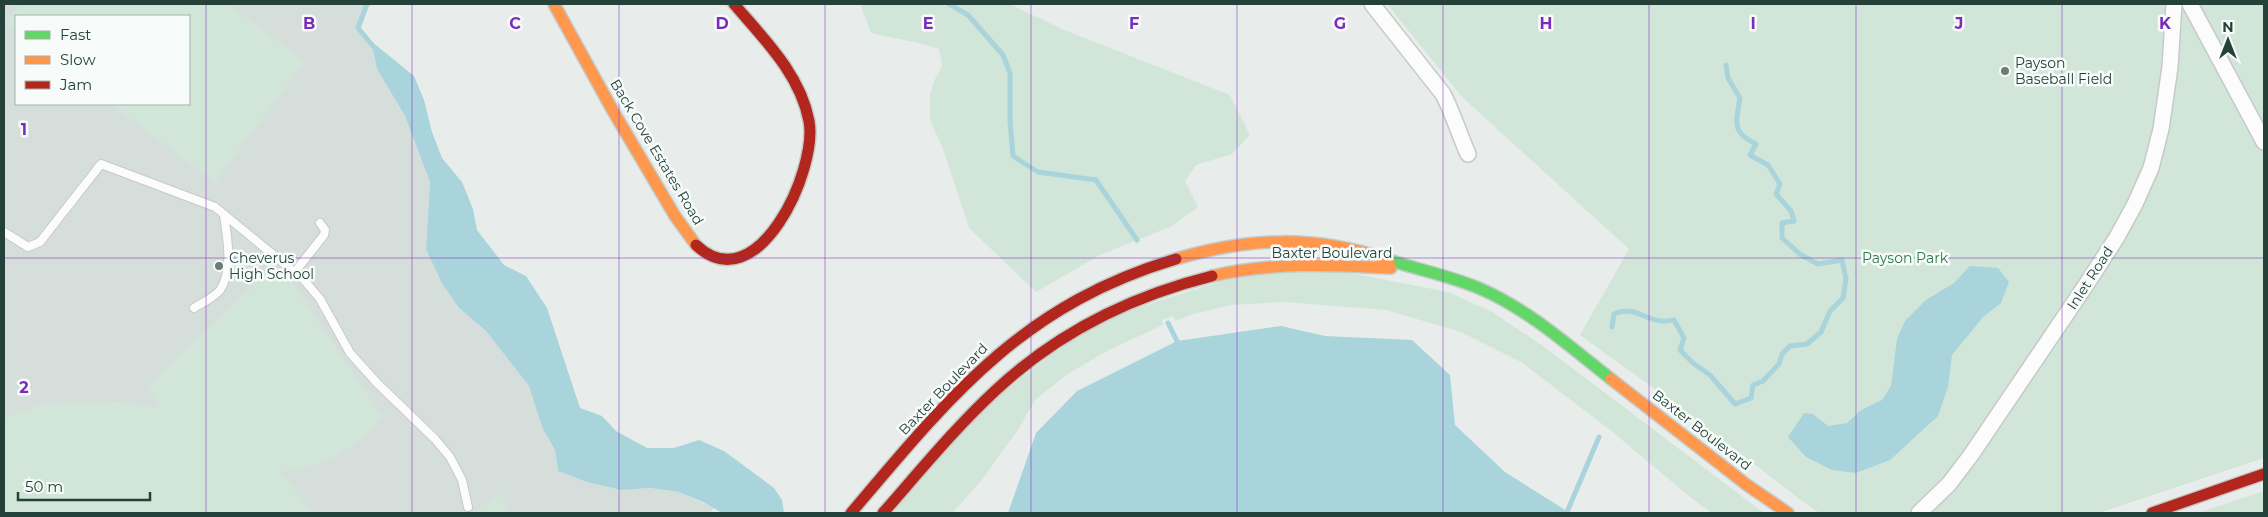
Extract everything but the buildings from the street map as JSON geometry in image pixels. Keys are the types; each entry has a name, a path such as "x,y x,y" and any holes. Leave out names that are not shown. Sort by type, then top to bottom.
{"street":[{"name":"Back Cove Estates Road","path":"554,4 625,132 669,206 691,237 703,251 720,259 738,259 755,250 768,235 798,188 809,148 810,126 805,104 797,84 734,4"},
{"path":"1372,4 1443,94 1452,110 1457,130 1468,154"},
{"name":"Inlet Road","path":"1919,513 1949,484 1971,455 2086,285 2117,237 2135,204 2151,168 2161,129 2170,67 2174,4"},
{"path":"2190,4 2264,142"},
{"name":"Baxter Boulevard","path":"851,513 937,412 987,362 1036,325 1070,304 1113,283 1188,255 1261,241 1293,240 1327,243 1481,289 1533,318 1747,485 1788,513"},
{"name":"Baxter Boulevard","path":"883,513 940,449 1015,373 1055,342 1100,316 1132,302 1175,287 1252,269 1299,266 1417,269"},
{"path":"2152,513 2264,474"}],"lane":[{"path":"4,232 28,247 40,242 100,164 215,207 294,273 320,299 350,353 377,383 435,438 450,457 462,480 468,507"},
{"path":"194,308 219,291 226,275 228,255 224,215"},
{"path":"294,273 324,235 325,230 320,224"}],"shaded area":[{"name":"Cheverus High School","path":"4,4 367,4 358,28 371,41 377,69 405,116 430,182 426,249 459,308 486,331 529,386 542,427 555,450 558,471 587,482 621,490 650,488 679,492 714,508 710,513 4,513"}],"green space":[{"path":"20,4 227,4 305,62 215,182 112,105 190,105 190,15 15,15 15,31 5,24"},
{"path":"860,4 1010,4 1062,29 1230,95 1250,135 1232,154 1196,165 1185,181 1198,207 1172,226 1100,255 1036,292 969,228 943,149 930,120 930,95 934,81 942,66 939,49 871,33"},
{"name":"Payson Park","path":"1387,4 2264,4 2264,458 2099,513 1821,513 1814,510 1674,403 1580,335 1629,249 1463,98"},
{"path":"269,271 286,273 382,416 361,439 336,456 323,462 277,472 287,480 313,513 4,513 4,418 45,403 123,402 160,408 149,384"},
{"path":"1253,271 1350,273 1448,292 1492,312 1543,346 1764,513 1712,513 1610,430 1521,362 1461,332 1386,310 1284,302 1231,305 1193,314 1176,321 1173,316 1162,320 1163,325 1107,351 1068,374 1035,400 1018,430 981,481 952,513 889,513 986,405 1096,321"},
{"path":"2264,491 2264,513 2198,513"},
{"path":"498,493 509,507 501,513 472,513"}],"water":[{"path":"371,41 414,76 424,100 432,132 442,158 462,182 473,209 477,230 504,265 526,276 547,308 580,408 602,416 616,431 647,448 674,448 699,440 724,451 774,488 782,500 784,513 722,513 703,502 679,492 650,488 621,490 587,482 558,471 555,450 542,427 529,386 486,331 459,308 442,283 426,249 430,182 405,116 377,69"},
{"path":"1970,266 1998,268 2009,282 2001,303 1983,317 1952,355 1948,387 1938,416 1890,460 1856,473 1832,470 1806,457 1788,437 1804,413 1813,414 1828,426 1847,423 1861,410 1882,400 1891,386 1897,339 1905,321 1926,300 1954,283"},
{"path":"1281,326 1325,336 1412,340 1450,375 1455,425 1505,472 1570,513 1008,513 1036,433 1077,391 1177,341"}],"waterway":[{"path":"367,4 358,28 373,46"},
{"path":"949,4 968,15 1003,55 1010,73 1010,121 1013,156 1038,172 1096,180 1137,240"},
{"path":"1612,327 1614,314 1627,311 1655,320 1674,320 1684,338 1680,350 1693,363 1710,375 1735,404 1751,398 1753,385 1763,381 1779,364 1782,354 1790,346 1807,344 1821,332 1830,311 1843,298 1846,279 1842,260 1818,264 1801,255 1782,238 1782,223 1794,221 1791,211 1776,194 1780,184 1768,165 1750,155 1756,144 1742,135 1737,125 1740,98 1728,78 1726,65"},
{"path":"1168,323 1177,341"},
{"path":"1567,512 1599,437"}],"traffic: fast":[{"path":"1389,260 1458,280 1481,289 1516,307 1611,379"}],"traffic: slow":[{"path":"554,4 613,111 675,216 696,245"},
{"path":"1176,259 1230,246 1283,242 1335,246 1389,260"},
{"path":"1212,276 1256,268 1301,266 1391,268"},
{"path":"1611,379 1747,485 1788,513"}],"traffic: jam":[{"path":"696,245 719,258 741,257 761,244 779,223 793,197 804,169 809,143 809,121 798,88 769,44 734,4"},
{"path":"851,513 922,430 993,359 1032,329 1074,302 1122,278 1176,259"},
{"path":"883,513 966,419 996,390 1044,351 1070,334 1125,306 1153,294 1212,276"},
{"path":"2152,513 2264,474"}],"place":[{"name":"Payson Baseball Field","path":"2005,71"},
{"name":"Cheverus High School","path":"219,266"}]}
